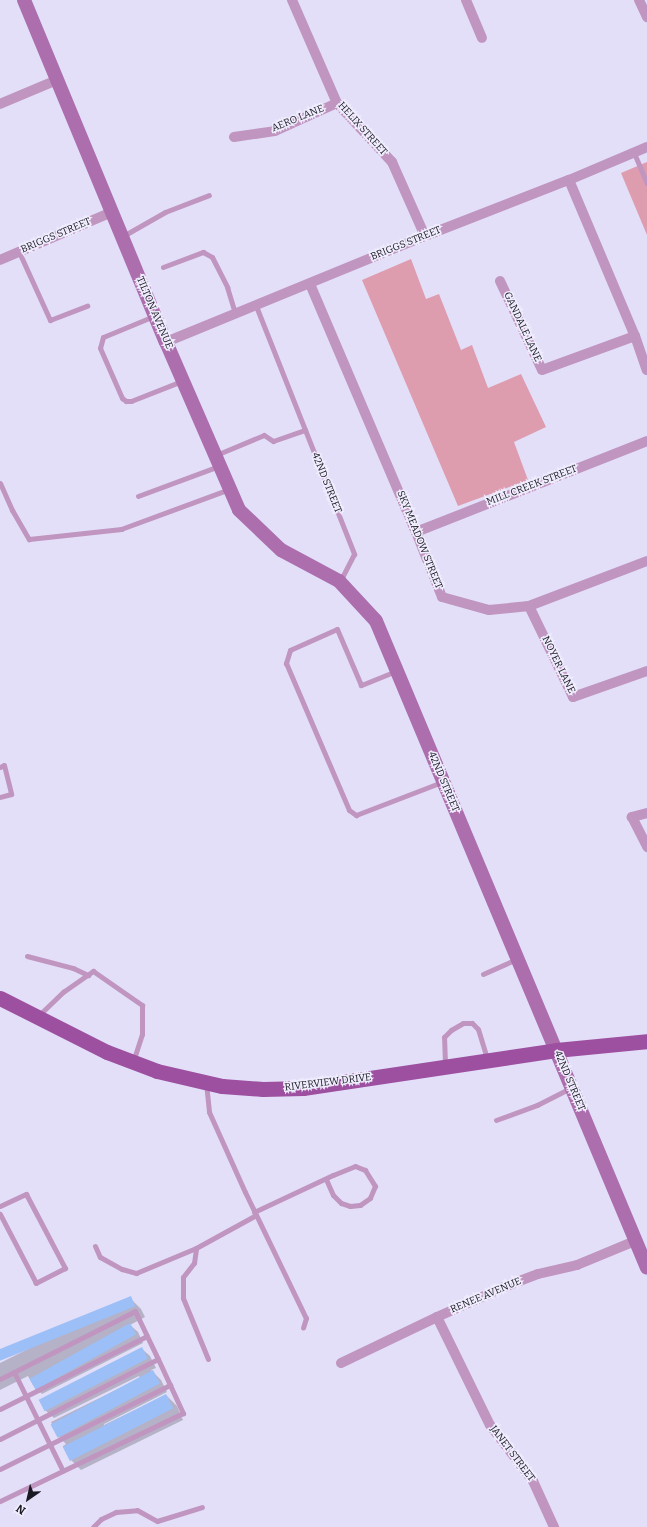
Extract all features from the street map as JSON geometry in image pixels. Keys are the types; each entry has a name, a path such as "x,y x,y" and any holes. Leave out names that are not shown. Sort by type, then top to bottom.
{"main road":[{"name":"RIVERVIEW DRIVE","path":"0,998 107,1052 157,1071 206,1082 263,1089 303,1088 556,1050 647,1041"}],"street":[{"name":"TILTON AVENUE","path":"24,0 155,316 239,510 281,550 339,581"},
{"name":"HELIX STREET","path":"292,0 337,103 392,162 424,236"},
{"path":"466,0 482,38"},
{"path":"639,0 647,17"},
{"path":"0,104 57,80"},
{"name":"AERO LANE","path":"234,137 275,131 337,103"},
{"name":"BRIGGS STREET","path":"166,342 424,236 647,148"},
{"path":"569,180 635,336 647,370"},
{"name":"BRIGGS STREET","path":"0,260 112,212"},
{"name":"GANDALE LANE","path":"500,281 542,370 635,336"},
{"name":"SKY MEADOW STREET","path":"310,284 416,532 442,597 489,610 529,606 647,561"},
{"name":"MILL CREEK STREET","path":"416,532 647,441"},
{"name":"42ND STREET","path":"339,581 376,621 442,782 518,959 647,1268"},
{"name":"NOYER LANE","path":"529,606 573,697 647,671"},
{"path":"647,813 632,817 647,847"},
{"name":"RENEE AVENUE","path":"341,1363 437,1317 538,1274 577,1265 636,1241"},
{"name":"JANET STREET","path":"437,1317 490,1425 533,1481 554,1527"}],"lane":[{"path":"634,153 647,183"},
{"path":"123,237 165,212 209,195"},
{"path":"19,252 50,320 87,306"},
{"path":"162,267 203,252 212,257 227,287 235,314"},
{"name":"42ND STREET","path":"256,306 354,554 339,581"},
{"path":"155,316 103,338 100,342 100,348 122,398 126,401 131,401 183,381"},
{"path":"138,496 218,461 264,435 273,441 305,430"},
{"path":"0,483 12,510 29,539 121,529 230,489"},
{"path":"397,670 361,685 337,629 290,650 286,663 349,810 356,815 442,782"},
{"path":"0,767 4,765 11,794 0,797"},
{"path":"27,956 73,968 88,975"},
{"path":"483,974 518,959"},
{"path":"37,1017 63,992 93,971 142,1005 142,1034 133,1062"},
{"path":"446,1067 444,1037 451,1030 463,1023 472,1023 478,1029 487,1061"},
{"path":"206,1082 209,1112 255,1213 306,1318 303,1328"},
{"path":"496,1120 537,1104 571,1087"},
{"path":"94,1246 100,1257 122,1269 136,1273 196,1248 255,1213 326,1178 355,1166 365,1170 375,1186 370,1198 360,1205 350,1206 342,1203 333,1195 326,1178"},
{"path":"0,1206 26,1194 65,1268 36,1283 0,1214"},
{"path":"196,1248 194,1263 183,1277 183,1298 208,1359"},
{"path":"0,1379 134,1311 158,1359 182,1413 0,1501"},
{"path":"0,1409 147,1336"},
{"path":"0,1438 158,1359"},
{"path":"14,1372 63,1471"},
{"path":"0,1469 170,1385"},
{"path":"93,1527 100,1519 116,1512 137,1510 157,1521 202,1507"}],"shaded area":[{"path":"647,162 647,235 621,173"},
{"path":"411,259 426,299 439,294 461,350 472,345 488,388 521,374 546,427 514,442 528,480 458,506 362,280"}],"building":[{"path":"131,1296 135,1306 0,1361 0,1349"},
{"path":"130,1323 136,1334 36,1390 29,1379"},
{"path":"142,1347 148,1359 45,1411 39,1400"},
{"path":"153,1370 160,1383 58,1438 51,1424"},
{"path":"166,1394 173,1408 70,1461 63,1447"}]}
